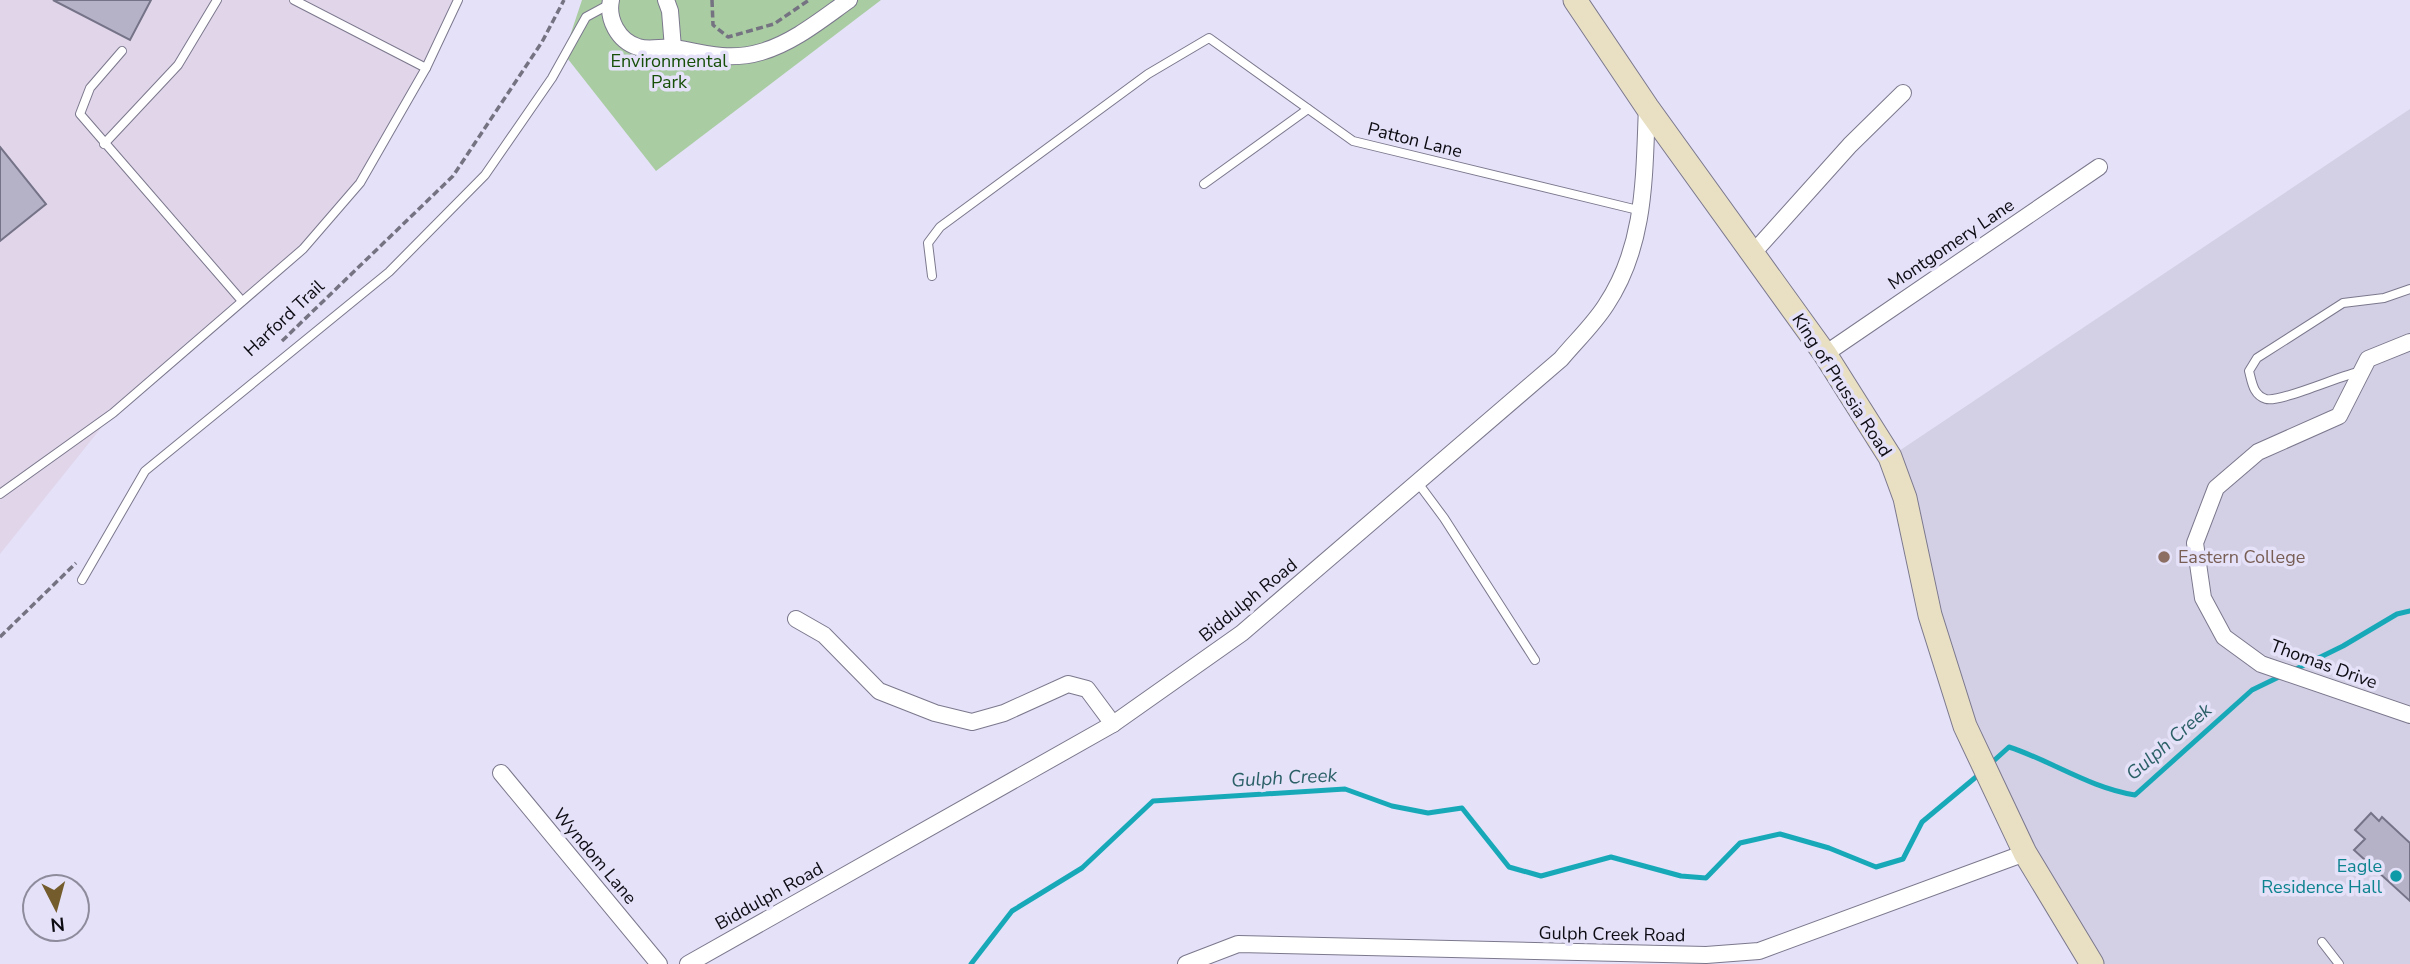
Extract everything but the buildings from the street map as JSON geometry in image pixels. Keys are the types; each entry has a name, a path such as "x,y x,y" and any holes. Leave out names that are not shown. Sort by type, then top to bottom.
{"street":[{"path":"666,0 670,11 673,48"},
{"path":"610,2 612,24 623,38 639,48 673,48 698,55 725,58 762,52 802,32 849,0"},
{"name":"King of Prussia Road","path":"1575,0 1647,107 1825,354 1890,457 1905,498 1930,615 1946,670 1979,758 2025,853 2092,964"},
{"path":"1753,253 1850,145 1903,93"},
{"name":"Biddulph Road","path":"688,964 1113,724 1242,633 1561,359 1606,305 1629,262 1642,211 1647,107"},
{"name":"Montgomery Lane","path":"1825,354 2099,167"},
{"name":"Thomas Drive","path":"2410,342 2368,359 2339,416 2258,453 2216,488 2195,543 2203,598 2224,637 2261,664 2410,715"},
{"path":"796,619 824,635 879,691 935,713 972,722 1004,713 1068,684 1087,689 1113,724"},
{"name":"Wyndom Lane","path":"501,773 659,964"},
{"name":"Gulph Creek Road","path":"1186,964 1238,944 1706,955 1759,951 2025,853"}],"lane":[{"path":"104,144 178,65 217,0"},
{"path":"294,0 426,68"},
{"path":"0,495 113,413 303,249 360,183 426,68 458,0"},
{"path":"82,580 145,471 389,272 485,175 552,78 586,17 610,2"},
{"name":"Patton Lane","path":"932,276 928,243 940,227 1148,74 1209,38 1353,141 1642,211"},
{"path":"122,51 90,88 79,114 242,301"},
{"path":"1204,184 1308,109"},
{"path":"2362,371 2340,375 2279,400 2264,398 2254,391 2249,371 2257,359 2343,303 2384,298 2410,289"},
{"path":"1418,483 1444,517 1535,660"},
{"path":"2322,942 2339,964"}],"path":[{"name":"Harford Trail","path":"273,349 453,176 542,42 564,0"},
{"path":"712,0 713,25 728,37 774,24 809,0"},
{"path":"0,637 82,554"}],"shaded area":[{"path":"0,0 458,0 360,183 303,249 113,413 0,554"},
{"name":"Eastern College","path":"2410,109 2410,964 2092,964 1979,759 1890,457"}],"green space":[{"name":"Environmental Park","path":"582,0 881,0 656,171 564,54"}],"waterway":[{"name":"Gulph Creek","path":"2292,671 2343,646 2397,614 2410,611"},
{"name":"Gulph Creek","path":"1989,765 2009,747 2102,787 2135,795 2252,690 2283,675"},
{"name":"Gulph Creek","path":"971,964 1012,911 1082,868 1153,801 1345,789 1392,806 1428,813 1462,808 1509,867 1541,876 1611,857 1681,876 1706,878 1740,843 1780,834 1829,848 1876,867 1903,859 1922,822 1982,772"}],"place":[{"name":"Eastern College","path":"2164,557"},
{"name":"Eagle Residence Hall","path":"2396,876"}]}
